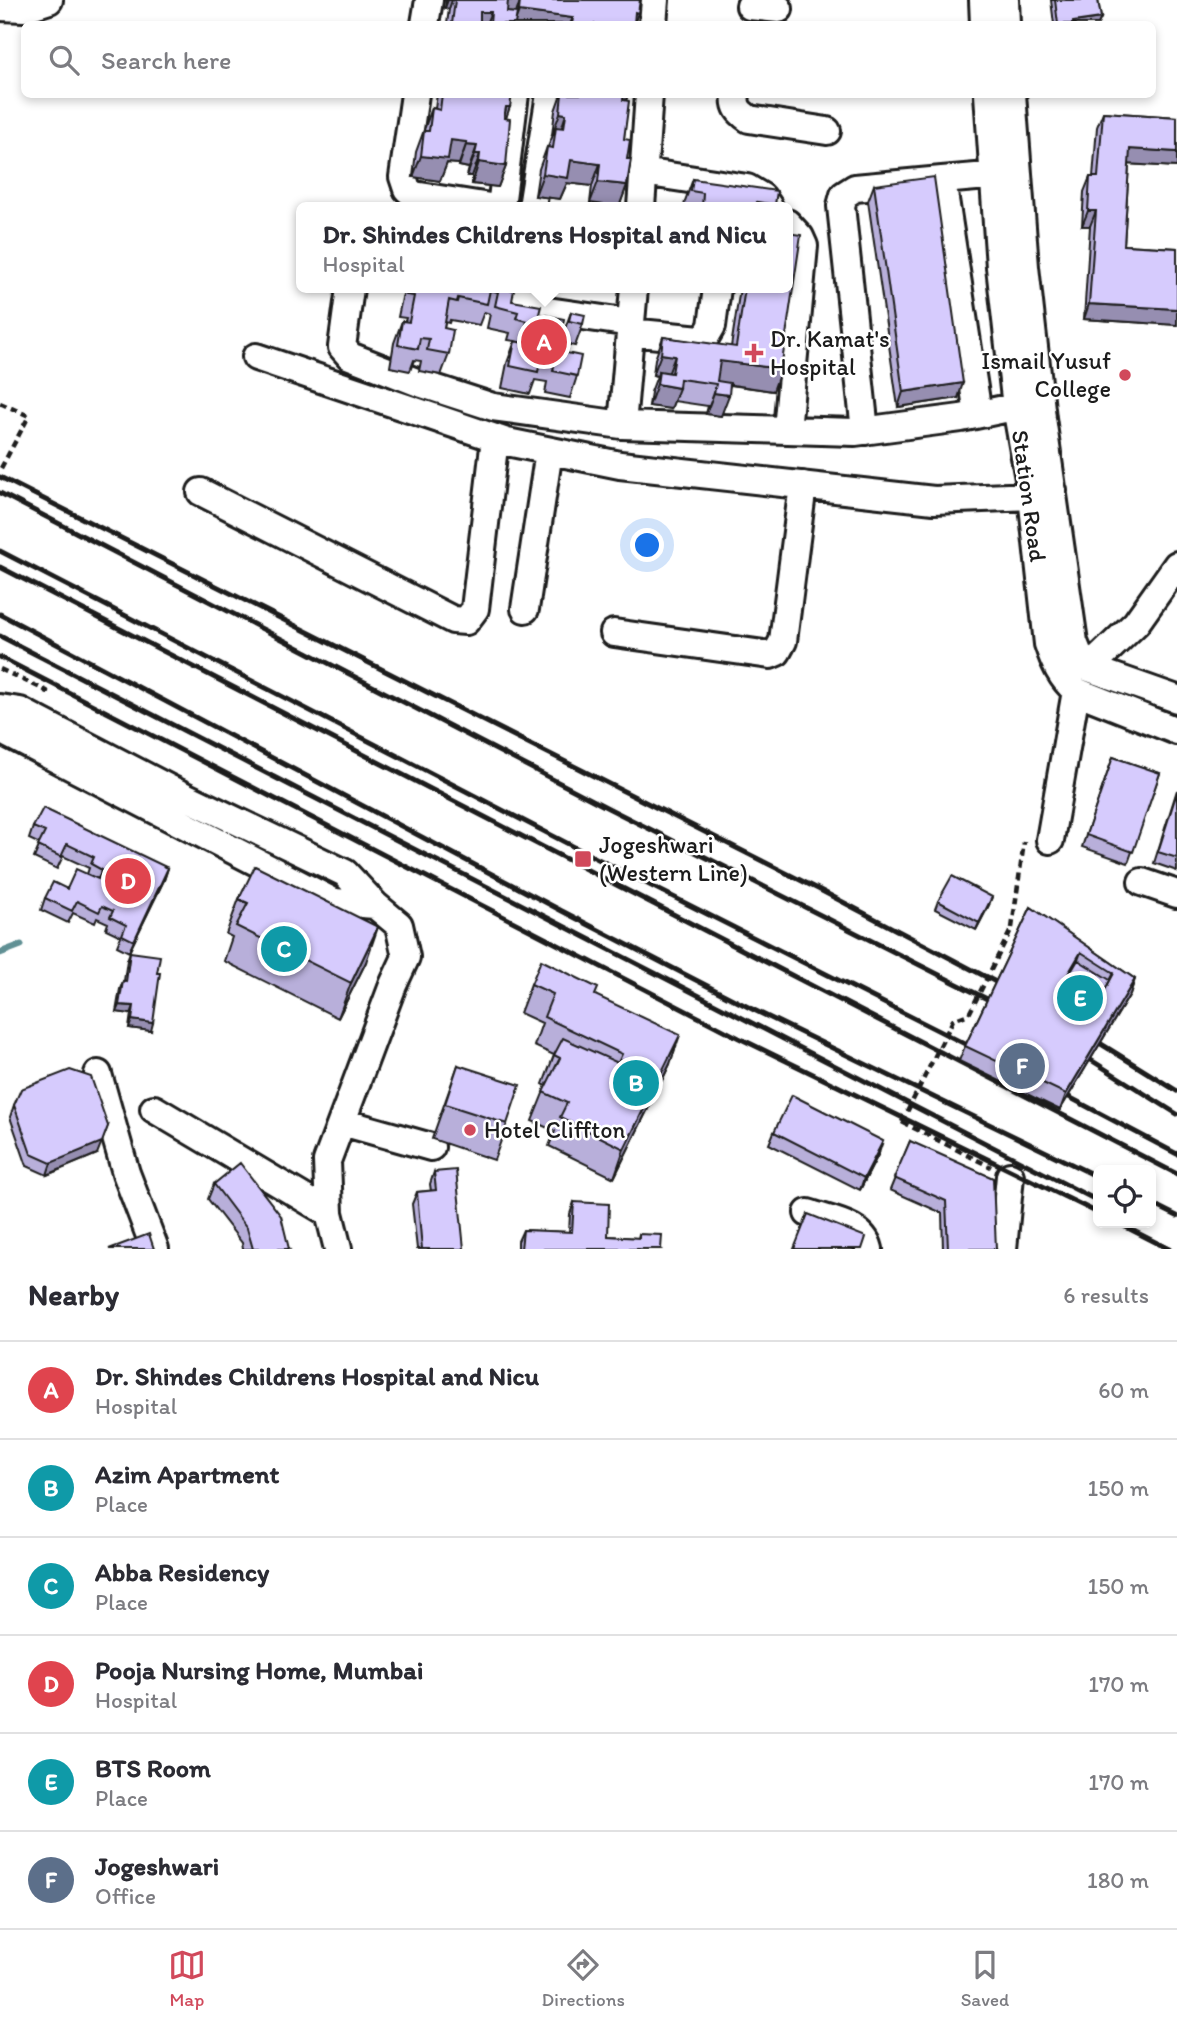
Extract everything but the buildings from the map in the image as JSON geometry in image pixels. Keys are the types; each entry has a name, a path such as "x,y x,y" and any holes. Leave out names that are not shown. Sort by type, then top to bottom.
{"street":[{"path":"0,7 24,8 49,0"},
{"path":"426,21 429,0"},
{"path":"653,21 655,0"},
{"path":"983,0 984,21"},
{"path":"1005,0 1006,21"},
{"path":"750,10 779,7"},
{"path":"414,98 403,177 407,189 414,195 458,202"},
{"path":"502,202 515,98"},
{"path":"533,202 549,98"},
{"path":"641,202 649,98"},
{"path":"735,98 739,112 749,119 827,131"},
{"name":"Station Road","path":"989,98 1025,267 1028,404 1042,493 1074,642 1080,657 1090,668"},
{"name":"Station Road","path":"1006,175 1012,98"},
{"path":"643,172 747,188 766,202"},
{"path":"860,431 842,199 855,188 1006,175"},
{"path":"942,180 978,414"},
{"path":"788,430 803,246 793,229"},
{"path":"349,293 342,347 350,356 419,383 493,407 622,425 860,431 1028,404"},
{"path":"526,293 527,308 700,339 705,338 712,326 716,293"},
{"path":"622,425 634,293"},
{"path":"256,357 495,438 620,465 934,500 1042,493"},
{"path":"201,492 453,620 466,621 475,609 495,438"},
{"path":"525,609 550,450"},
{"path":"614,634 769,654 777,652 783,641 803,485"},
{"name":"Station Road","path":"1042,493 1048,644 1054,662 1071,687"},
{"path":"1177,565 1136,623 1090,668 1177,699"},
{"path":"1050,840 1071,687 1177,731"},
{"path":"0,708 20,711 78,756 214,840 334,902 375,905"},
{"path":"0,724 8,734 78,756 225,815 345,873 375,905 399,925 406,957 327,1161 329,1213 338,1249"},
{"path":"214,840 225,815"},
{"path":"1142,882 1177,894"},
{"path":"98,1074 126,1173 155,1249"},
{"path":"154,1109 329,1213"},
{"path":"342,1122 430,1147"},
{"path":"1003,1249 1010,1177"},
{"path":"808,1213 858,1230 866,1239 869,1249"}],"path":[{"path":"0,403 29,415 0,470"},
{"path":"0,669 24,681"},
{"path":"1010,1177 902,1122 953,1020 969,1014 1012,928 1024,839 1050,840"}],"waterway":[{"path":"0,953 21,945"}],"railway":[{"path":"0,477 818,889 1013,991"},
{"path":"0,493 608,808 1003,1007"},
{"path":"0,551 586,853 981,1052"},
{"path":"0,567 1177,1174"},
{"path":"0,614 754,1010 1093,1175"},
{"path":"0,636 1093,1198"},
{"path":"0,657 739,1038 1093,1211"},
{"path":"1085,1034 1177,1091"},
{"path":"1075,1050 1177,1114"},
{"path":"1050,1087 1177,1154"},
{"path":"1156,1206 1177,1216"},
{"path":"1128,1228 1169,1249"}],"place":[{"name":"Dr. Shindes Childrens Hospital and Nicu","path":"544,342"},
{"name":"Dr. Kamat's Hospital","path":"754,353"},
{"name":"Ismail Yusuf College","path":"1125,375"},
{"name":"Jogeshwari (Western Line)","path":"583,859"},
{"name":"Pooja Nursing Home, Mumbai","path":"128,881"},
{"name":"Abba Residency","path":"284,949"},
{"name":"BTS Room","path":"1080,998"},
{"name":"Jogeshwari","path":"1022,1066"},
{"name":"Azim Apartment","path":"636,1083"},
{"name":"Hotel Cliffton","path":"470,1130"}]}
